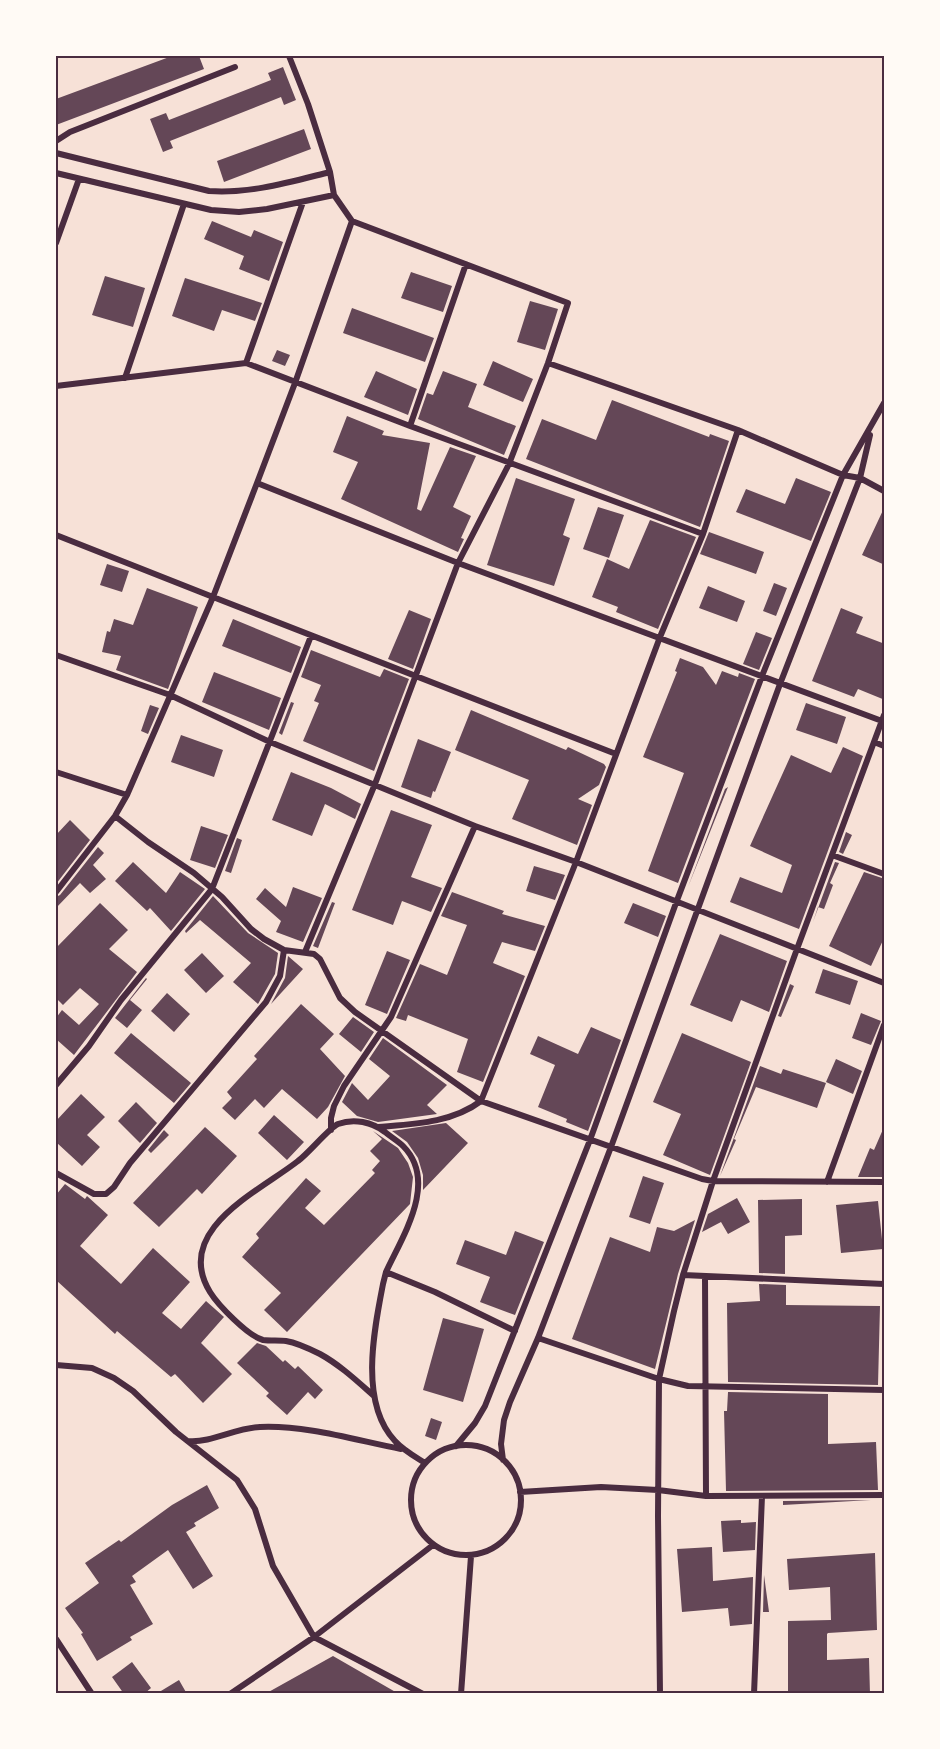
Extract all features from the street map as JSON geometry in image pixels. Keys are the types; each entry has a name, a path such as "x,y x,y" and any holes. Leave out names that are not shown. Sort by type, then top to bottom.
{"street":[{"path":"289,56 308,104 330,172 334,195 352,221 568,303 548,363 509,464 458,563 375,784 305,952"},
{"path":"56,141 70,132 235,66"},
{"path":"56,153 209,191 226,193 255,190 330,172"},
{"path":"56,173 212,210 239,212 267,209 334,195"},
{"path":"56,243 79,179"},
{"path":"246,363 303,202"},
{"path":"124,378 184,204"},
{"path":"56,892 115,816 127,795 213,597 295,383 352,221"},
{"path":"410,426 466,264"},
{"path":"56,386 246,363 509,464 703,534"},
{"path":"548,363 738,430 843,475 860,478 885,490"},
{"path":"456,1446 475,1423 485,1406 590,1140 762,676 843,475 885,403"},
{"path":"503,1460 501,1444 504,1420 611,1147 780,684 860,478 872,428"},
{"path":"374,1396 322,1355 296,1343 263,1340 254,1336 216,1301 204,1282 201,1272 201,1257 207,1237 225,1213 300,1160 337,1125 352,1121 378,1127 435,1120 470,1110 481,1101 576,862 660,637 703,534 738,430"},
{"path":"257,483 458,563 780,684 884,718 796,949 713,1181 683,1275 659,1379 660,1694"},
{"path":"56,535 616,754"},
{"path":"56,1085 89,1046 121,1000 212,889 311,636"},
{"path":"56,655 170,695 270,742 475,826 576,862 885,983"},
{"path":"874,742 885,746"},
{"path":"56,772 127,795"},
{"path":"115,816 194,873 251,929 284,950 314,954 320,959 340,998 355,1012 481,1101 702,1179 713,1181 885,1182"},
{"path":"331,1130 332,1112 344,1086 391,1017 475,826"},
{"path":"832,855 885,874"},
{"path":"56,1173 93,1194 100,1195 109,1192 130,1162 266,1002 280,976 284,950"},
{"path":"827,1182 885,1025"},
{"path":"378,1127 403,1146 411,1156 418,1185 417,1199 386,1272 380,1300 371,1378 381,1422 393,1440 425,1463"},
{"path":"386,1272 435,1292 515,1331"},
{"path":"683,1275 885,1284"},
{"path":"705,1276 706,1496"},
{"path":"538,1338 659,1379 688,1386 885,1390"},
{"path":"56,1365 92,1368 114,1377 133,1391 187,1441 237,1480 248,1494 262,1527 273,1566 314,1637 423,1694"},
{"path":"187,1441 208,1439 241,1429 277,1426 304,1429 403,1449"},
{"path":"456,1446 473,1446 489,1450 503,1460 515,1474 520,1492 520,1510 514,1527 503,1541 488,1551 471,1556 451,1554 433,1545 420,1532 412,1515 410,1497 415,1479 425,1463 439,1452 456,1446"},
{"path":"520,1492 601,1487 658,1490 706,1496 885,1495"},
{"path":"754,1694 762,1496"},
{"path":"230,1694 314,1637 433,1545"},
{"path":"461,1694 471,1556"},
{"path":"56,1640 92,1694"}],"building":[{"path":"172,56 199,56 204,69 56,125 56,99"},
{"path":"283,67 296,100 284,105 281,97 170,141 173,148 163,152 150,119 166,113 169,120 271,80 268,73"},
{"path":"304,129 311,149 224,182 217,161"},
{"path":"212,221 251,237 254,230 283,242 269,281 239,269 244,256 204,239"},
{"path":"411,272 452,286 443,312 401,298"},
{"path":"105,276 145,288 133,327 92,315"},
{"path":"185,278 262,303 255,321 222,310 214,331 172,316"},
{"path":"530,301 558,309 545,350 517,342"},
{"path":"352,308 434,338 425,362 343,333"},
{"path":"277,350 290,355 285,366 272,361"},
{"path":"493,361 533,379 523,402 483,385"},
{"path":"376,371 417,389 408,415 364,397"},
{"path":"443,371 477,384 468,407 516,426 504,455 418,419 427,393 433,395"},
{"path":"612,400 709,437 710,434 729,441 700,527 526,459 542,419 596,440"},
{"path":"347,416 384,431 382,435 430,443 417,509 421,511 450,447 476,456 453,507 471,516 461,538 464,539 458,552 341,499 358,462 333,452"},
{"path":"516,478 575,499 563,535 570,538 554,586 487,565"},
{"path":"796,478 831,492 811,541 736,512 746,489 785,504"},
{"path":"885,506 885,565 862,555"},
{"path":"598,507 624,515 609,558 583,549"},
{"path":"650,520 696,537 658,629 616,612 618,607 592,597 607,559 629,569"},
{"path":"709,532 764,552 756,574 700,554"},
{"path":"107,564 129,571 122,592 100,585"},
{"path":"774,583 787,588 776,616 763,611"},
{"path":"708,586 745,601 737,622 699,608"},
{"path":"147,588 198,607 168,689 116,670 121,656 102,652 107,631 110,632 114,619 133,625"},
{"path":"841,608 863,617 856,633 885,644 885,700 858,689 854,697 812,681"},
{"path":"409,610 431,619 413,669 388,659"},
{"path":"233,619 301,647 291,673 222,646"},
{"path":"756,632 772,638 759,670 743,664"},
{"path":"311,650 380,677 384,669 409,679 374,771 303,741 319,703 314,701 321,685 301,677"},
{"path":"680,658 703,667 716,685 722,671 738,677 739,673 755,679 678,883 648,871 684,773 643,757 677,672 675,671"},
{"path":"214,672 281,698 269,730 202,702"},
{"path":"291,702 294,703 282,735 279,733"},
{"path":"806,703 846,717 837,744 796,730"},
{"path":"150,705 159,708 148,734 141,731"},
{"path":"471,710 566,750 568,747 604,764 606,767 599,785 578,799 592,805 577,845 512,819 529,780 455,750"},
{"path":"181,735 223,750 214,777 171,762"},
{"path":"418,739 451,752 431,798 401,787"},
{"path":"843,747 863,756 799,929 730,902 740,877 782,893 792,865 750,846 791,755 831,773"},
{"path":"291,772 331,788 361,804 355,819 325,804 312,836 272,820"},
{"path":"728,787 688,887 725,789"},
{"path":"391,810 432,825 411,877 442,888 431,912 402,901 393,925 352,910"},
{"path":"70,820 90,840 56,884 56,835"},
{"path":"201,826 228,835 215,868 190,860"},
{"path":"846,832 852,835 843,854 839,852"},
{"path":"237,838 242,840 231,873 225,871"},
{"path":"98,847 104,853 93,865 106,879 90,893 80,883 56,908 56,897"},
{"path":"133,862 166,893 180,872 205,889 171,931 150,908 147,911 115,881"},
{"path":"835,862 839,863 830,883 833,885 824,909 818,907"},
{"path":"534,866 565,875 555,900 526,891"},
{"path":"864,872 885,879 885,936 871,966 829,946"},
{"path":"293,887 322,898 303,942 276,932 281,921 256,899 265,888 286,907"},
{"path":"452,892 504,911 502,914 545,926 535,951 502,942 493,963 525,976 483,1082 457,1072 468,1039 408,1015 406,1021 396,1018 420,964 447,975 467,925 441,916"},
{"path":"213,896 248,933 278,953 275,974 258,1004 233,982 251,963 200,920 186,933 185,931"},
{"path":"332,902 335,903 318,948 313,946"},
{"path":"100,903 128,930 109,949 137,972 74,1055 56,1039 56,1018 62,1010 79,1025 99,1004 80,988 63,1005 56,998 56,948"},
{"path":"633,903 666,916 658,937 624,923"},
{"path":"720,934 787,961 769,1012 741,1000 732,1022 690,1005"},
{"path":"387,951 410,960 387,1014 365,1005"},
{"path":"202,953 224,976 206,993 184,970"},
{"path":"288,956 303,969 271,1004 285,978"},
{"path":"823,969 858,981 850,1005 815,993"},
{"path":"146,978 130,1000 142,1010 127,1028 115,1018"},
{"path":"790,984 794,986 781,1017 778,1016"},
{"path":"167,993 190,1014 174,1032 151,1011"},
{"path":"301,1004 334,1034 320,1049 345,1076 328,1107 317,1119 282,1089 264,1108 255,1099 235,1120 222,1108 232,1098 227,1092 257,1059 254,1056"},
{"path":"861,1013 881,1021 871,1045 852,1038"},
{"path":"353,1017 374,1032 361,1052 339,1034"},
{"path":"591,1027 621,1040 588,1131 538,1107 555,1065 530,1054 538,1036 578,1054"},
{"path":"131,1033 191,1083 174,1103 114,1053"},
{"path":"682,1033 751,1062 710,1175 663,1155 681,1114 653,1102"},
{"path":"383,1038 447,1085 427,1105 437,1114 378,1122 357,1116 342,1102 352,1083 368,1100 390,1076 369,1059"},
{"path":"836,1059 862,1071 853,1094 826,1082"},
{"path":"760,1066 781,1074 783,1069 826,1083 817,1108 756,1087 720,1176"},
{"path":"81,1094 105,1117 87,1135 100,1147 82,1166 56,1142 56,1121"},
{"path":"136,1102 157,1123 140,1143 118,1121"},
{"path":"274,1115 304,1142 287,1160 258,1133"},
{"path":"446,1123 468,1143 423,1190 423,1175 418,1158 407,1142 392,1131"},
{"path":"205,1127 237,1156 202,1194 197,1189 159,1227 133,1203"},
{"path":"884,1127 885,1177 858,1177 870,1148 874,1150"},
{"path":"164,1130 169,1135 151,1153 148,1150"},
{"path":"373,1131 398,1148 408,1163 413,1177 410,1204 287,1332 264,1310 281,1293 242,1257 259,1238 256,1234 306,1178 321,1191 305,1208 324,1225 375,1173 372,1170 380,1161 370,1151 382,1139"},
{"path":"643,1176 664,1183 650,1224 629,1217"},
{"path":"65,1184 85,1199 87,1196 108,1215 80,1246 121,1284 153,1248 190,1282 162,1313 181,1329 206,1301 224,1317 201,1343 232,1374 203,1403 175,1374 171,1377 117,1331 115,1334 56,1280 56,1195"},
{"path":"737,1198 750,1222 728,1234 721,1222 702,1232 708,1214"},
{"path":"802,1199 802,1235 785,1236 785,1274 759,1273 758,1200"},
{"path":"878,1201 883,1249 841,1253 836,1205"},
{"path":"695,1220 678,1274 655,1369 572,1339 610,1237 650,1252 657,1227 674,1231"},
{"path":"515,1231 544,1242 515,1315 480,1302 490,1277 456,1264 465,1240 506,1255"},
{"path":"759,1284 786,1285 786,1305 880,1306 878,1385 728,1382 727,1303 760,1301"},
{"path":"443,1318 484,1329 463,1402 423,1390"},
{"path":"257,1343 266,1346 283,1362 285,1360 295,1369 298,1366 323,1390 315,1399 308,1392 287,1415 266,1396 269,1393 237,1363"},
{"path":"728,1392 828,1394 828,1444 876,1442 878,1490 726,1491 724,1411 727,1411"},
{"path":"431,1418 442,1422 436,1440 425,1436"},
{"path":"207,1485 219,1508 194,1523 196,1526 186,1532 213,1576 193,1589 168,1550 132,1576 136,1582 130,1585 153,1624 130,1637 132,1640 97,1661 81,1634 83,1633 65,1608 99,1583 85,1563 119,1540 121,1542 172,1505"},
{"path":"871,1500 783,1505 783,1501"},
{"path":"741,1520 741,1523 756,1522 755,1550 723,1552 721,1521"},
{"path":"712,1547 713,1581 753,1577 752,1624 730,1626 728,1608 682,1612 677,1549"},
{"path":"875,1553 877,1630 827,1634 827,1660 869,1658 870,1694 788,1694 788,1621 831,1620 830,1587 789,1590 787,1559"},
{"path":"764,1575 769,1612 763,1612"},
{"path":"333,1656 399,1694 265,1694"},
{"path":"132,1662 151,1688 144,1694 124,1694 112,1677"},
{"path":"179,1680 187,1694 156,1694"}]}
